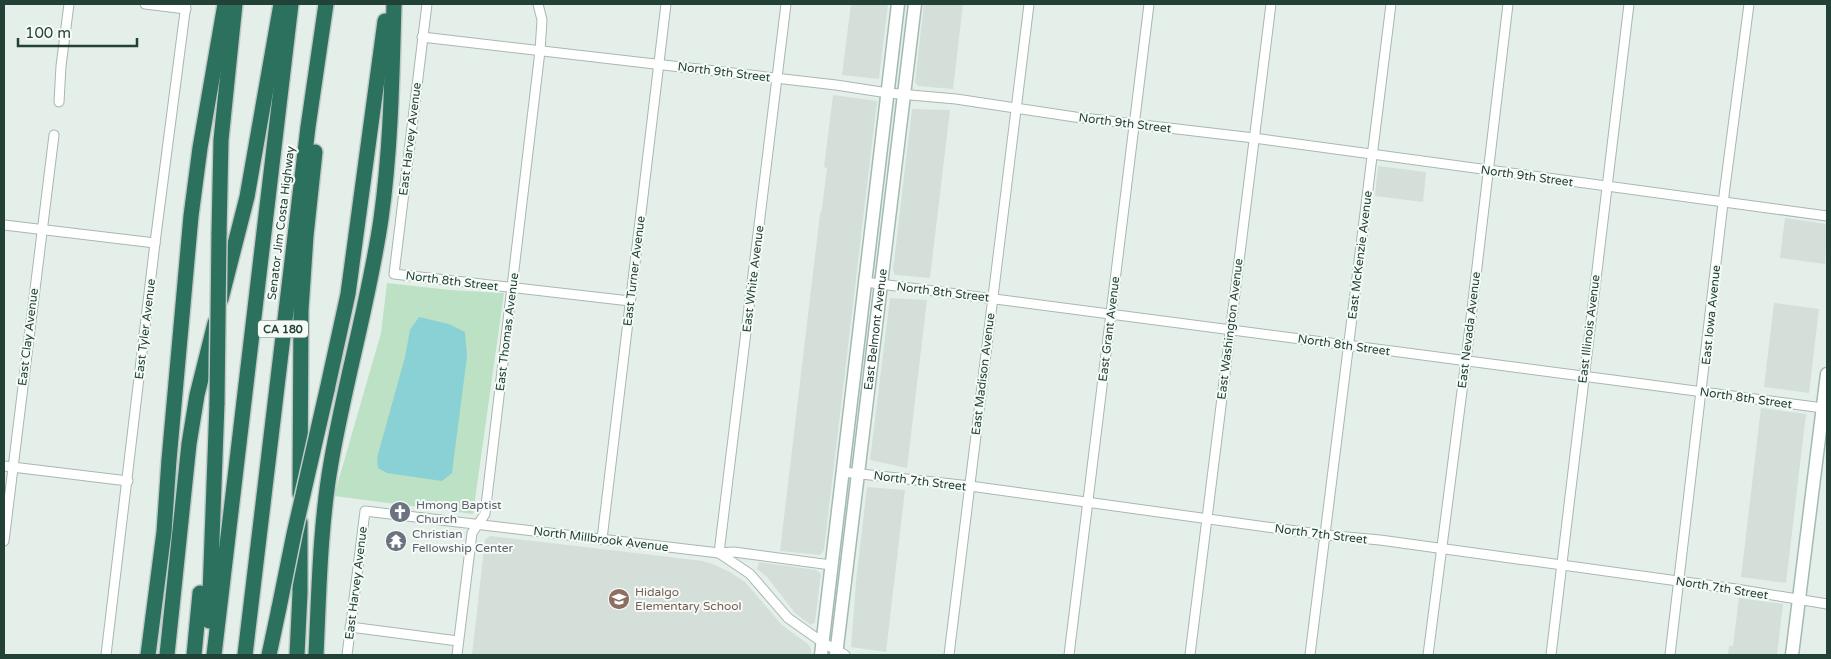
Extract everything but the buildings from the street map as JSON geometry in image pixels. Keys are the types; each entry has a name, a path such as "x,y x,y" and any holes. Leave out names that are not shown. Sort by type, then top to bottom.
{"highway":[{"path":"148,655 164,532 191,216 225,4"},
{"path":"207,655 217,403 220,140 235,4"},
{"path":"167,655 184,484 194,410 247,197 281,4"},
{"name":"Senator Jim Costa Highway","path":"214,655 291,4"},
{"path":"297,655 300,593 302,310 306,236 318,129 327,4"},
{"name":"Senator Jim Costa Highway","path":"245,655 307,137 327,4"},
{"path":"270,655 294,534 348,294 387,4"},
{"path":"316,655 324,520 330,466 370,282 384,196 391,106 394,4"},
{"path":"194,655 216,435"}],"main road":[{"name":"East Belmont Avenue","path":"821,655 898,4"},
{"name":"East Belmont Avenue","path":"839,654 858,473 915,4"},
{"path":"1792,655 1824,430 1823,408 1827,374"}],"street":[{"path":"59,102 69,4"},
{"path":"145,4 186,6"},
{"name":"East Harvey Avenue","path":"394,274 426,4"},
{"name":"East Thomas Avenue","path":"457,655 472,534 485,514 540,52 542,20 538,4"},
{"name":"East Turner Avenue","path":"602,539 667,4"},
{"name":"East White Avenue","path":"719,554 786,4"},
{"name":"East Madison Avenue","path":"949,655 1028,4"},
{"name":"East Grant Avenue","path":"1069,655 1149,4"},
{"name":"East Washington Avenue","path":"1190,655 1271,4"},
{"name":"East McKenzie Avenue","path":"1310,655 1391,4"},
{"name":"East Nevada Avenue","path":"1428,655 1440,549 1466,360 1508,4"},
{"name":"East Illinois Avenue","path":"1551,655 1629,4"},
{"name":"East Iowa Avenue","path":"1670,655 1723,203 1749,4"},
{"name":"East Tyler Avenue","path":"106,655 155,242 186,6"},
{"name":"North 9th Street","path":"422,37 904,95 956,99 1016,109 1254,138 1827,216"},
{"name":"East Clay Avenue","path":"4,540 8,467 54,134"},
{"path":"4,225 155,242"},
{"name":"North 8th Street","path":"394,274 630,301"},
{"name":"North 8th Street","path":"866,282 1823,408"},
{"path":"8,467 128,481"},
{"name":"North 7th Street","path":"843,472 970,486 1207,520 1380,540 1679,581 1827,604"},
{"name":"East Harvey Avenue","path":"347,655 364,511"},
{"name":"North Millbrook Avenue","path":"364,511 719,554 734,552 831,566"},
{"name":"North Millbrook Avenue","path":"719,554 750,574 788,618 839,654"},
{"path":"350,627 458,641"}],"shaded area":[{"path":"851,4 888,4 879,79 842,75"},
{"path":"924,4 963,4 953,89 918,86 915,82"},
{"path":"833,95 877,101 824,550 820,555 780,551 827,168 824,167"},
{"path":"912,109 950,110 930,278 895,275 893,270"},
{"path":"1378,166 1426,172 1423,202 1375,196"},
{"path":"1785,218 1827,224 1825,264 1780,258"},
{"path":"890,298 927,300 907,468 870,460"},
{"path":"1774,303 1819,309 1809,393 1764,387"},
{"path":"1761,408 1806,414 1786,583 1741,577"},
{"path":"867,487 905,490 886,652 851,647 856,581"},
{"name":"Hidalgo Elementary School","path":"490,536 703,561 712,564 730,572 745,582 782,625 808,644 811,649 811,655 472,655 485,540"},
{"path":"759,562 816,570 821,574 815,622 811,625 795,613 767,577 757,569"},
{"path":"1739,598 1783,604 1777,655 1728,655 1729,646 1733,646"}],"green space":[{"path":"387,283 450,290 504,293 473,514 334,496 381,333"}],"water":[{"path":"419,317 449,324 465,332 467,356 452,473 442,481 387,473 378,468 377,458 405,357 410,330"}],"place":[{"name":"Hmong Baptist Church","path":"400,512"},
{"name":"Christian Fellowship Center","path":"396,541"},
{"name":"Hidalgo Elementary School","path":"619,599"}]}
